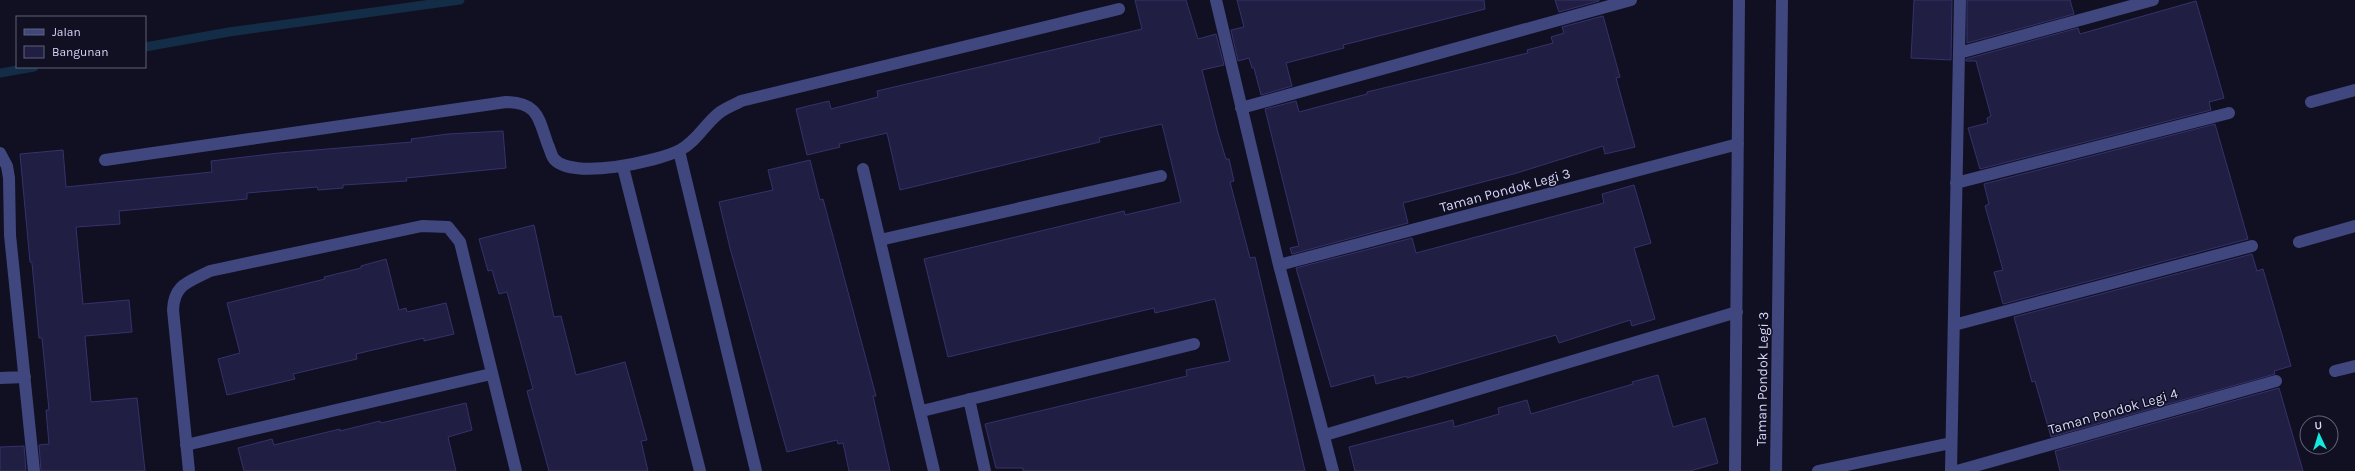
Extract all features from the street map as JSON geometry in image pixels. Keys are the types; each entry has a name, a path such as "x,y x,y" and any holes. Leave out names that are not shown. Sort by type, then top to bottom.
{"street":[{"path":"1216,0 1279,265 1325,435 1333,471"},
{"path":"1241,108 1631,0"},
{"name":"Taman Pondok Legi 3","path":"1735,471 1739,0"},
{"name":"Taman Pondok Legi 3","path":"1776,471 1782,0"},
{"path":"1951,471 1960,0"},
{"path":"1959,52 2153,0"},
{"path":"104,160 506,102 522,102 534,110 553,158 564,167 623,167 679,151 697,138 719,113 741,101 1119,9"},
{"path":"2311,102 2355,90"},
{"path":"1956,183 2228,113"},
{"name":"Taman Pondok Legi 3","path":"1279,265 1738,144"},
{"path":"679,151 756,471"},
{"path":"0,153 7,166 8,178 5,235 25,377 34,471"},
{"path":"623,167 700,471"},
{"path":"863,168 922,411 934,471"},
{"path":"880,240 1161,176"},
{"path":"189,471 173,310 174,298 179,287 210,271 422,226 448,227 460,242 491,374 516,471"},
{"path":"2299,242 2355,226"},
{"path":"1954,325 2252,246"},
{"name":"Taman Pondok Legi 3","path":"1325,435 1737,312"},
{"path":"922,411 1194,344"},
{"path":"2335,371 2355,366"},
{"path":"186,445 491,374"},
{"path":"0,378 25,377"},
{"name":"Taman Pondok Legi 4","path":"1957,471 2276,380"},
{"path":"969,399 985,471"},
{"path":"1818,471 1951,443"}],"building":[{"path":"1135,0 1186,0 1198,39 1216,34 1224,65 1202,70 1218,133 1226,159 1229,159 1234,181 1230,182 1250,258 1255,257 1305,471 1023,471 1023,468 996,468 985,424 1187,376 1186,370 1230,361 1215,299 1155,313 1154,308 948,357 924,259 1124,211 1125,215 1181,202 1162,124 1099,138 1100,142 900,190 887,133 839,144 840,147 807,155 796,109 829,101 831,109 878,97 877,91 1142,29"},
{"path":"1237,0 1484,0 1485,9 1343,45 1344,48 1286,63 1292,86 1261,95 1254,68 1252,68 1249,58 1238,61 1231,30 1244,27"},
{"path":"1555,0 1599,0 1599,1 1559,12"},
{"path":"1914,0 1952,0 1951,60 1911,58"},
{"path":"1967,0 2070,0 2074,14 1967,43"},
{"path":"2196,1 2224,98 2209,102 2211,110 1980,169 1968,128 1988,123 1987,118 1991,116 1976,61 1966,61 1966,59 2078,28 2080,34"},
{"path":"1603,16 1620,77 1616,78 1635,147 1605,154 1603,146 1517,173 1403,203 1408,223 1292,254 1290,248 1299,246 1265,109 1296,101 1299,112 1367,94 1367,92 1528,53 1527,50 1553,43 1551,37 1564,33 1562,27"},
{"path":"2215,124 2248,239 2003,304 1994,272 2003,270 1985,206 1989,204 1984,184"},
{"path":"503,131 506,168 406,178 407,181 343,185 343,188 318,190 317,187 247,193 247,199 119,211 120,224 76,227 83,304 129,300 132,332 85,336 91,402 137,398 145,471 41,471 39,445 49,444 46,410 49,410 42,338 39,338 32,263 30,262 20,154 63,150 66,187 212,172 211,161 279,153 412,142 411,139 448,134"},
{"path":"810,160 820,200 823,199 876,396 873,396 890,471 849,471 843,443 838,444 837,440 787,452 730,248 719,202 773,190 768,170"},
{"path":"1634,185 1651,243 1634,248 1655,319 1632,326 1630,320 1559,343 1556,335 1407,378 1407,376 1376,384 1374,375 1331,387 1296,268 1412,238 1416,253 1604,203 1602,194"},
{"path":"534,225 554,317 561,316 576,375 625,362 647,440 641,441 648,471 549,471 527,391 533,389 507,292 499,294 492,270 488,271 479,239"},
{"path":"2252,254 2257,271 2263,269 2291,366 2274,371 2275,374 2051,437 2035,381 2032,382 2014,317"},
{"path":"386,259 399,310 406,308 407,312 446,303 454,334 424,341 424,338 356,354 357,359 293,374 295,379 227,395 218,359 240,353 227,303 325,279 324,277 361,268 361,266"},
{"path":"1658,375 1673,427 1705,418 1718,463 1690,471 1355,471 1349,447 1453,420 1454,427 1499,414 1498,408 1527,400 1531,414 1633,384 1632,382"},
{"path":"2279,388 2303,471 2060,471 2055,451"},
{"path":"466,403 472,430 448,437 456,471 244,471 238,448 272,439 274,445 340,429 340,431 380,421 381,423"},
{"path":"24,446 26,471 0,471 0,447"}],"waterway":[{"path":"146,47 229,32 460,0"},
{"path":"0,73 28,68"}]}
